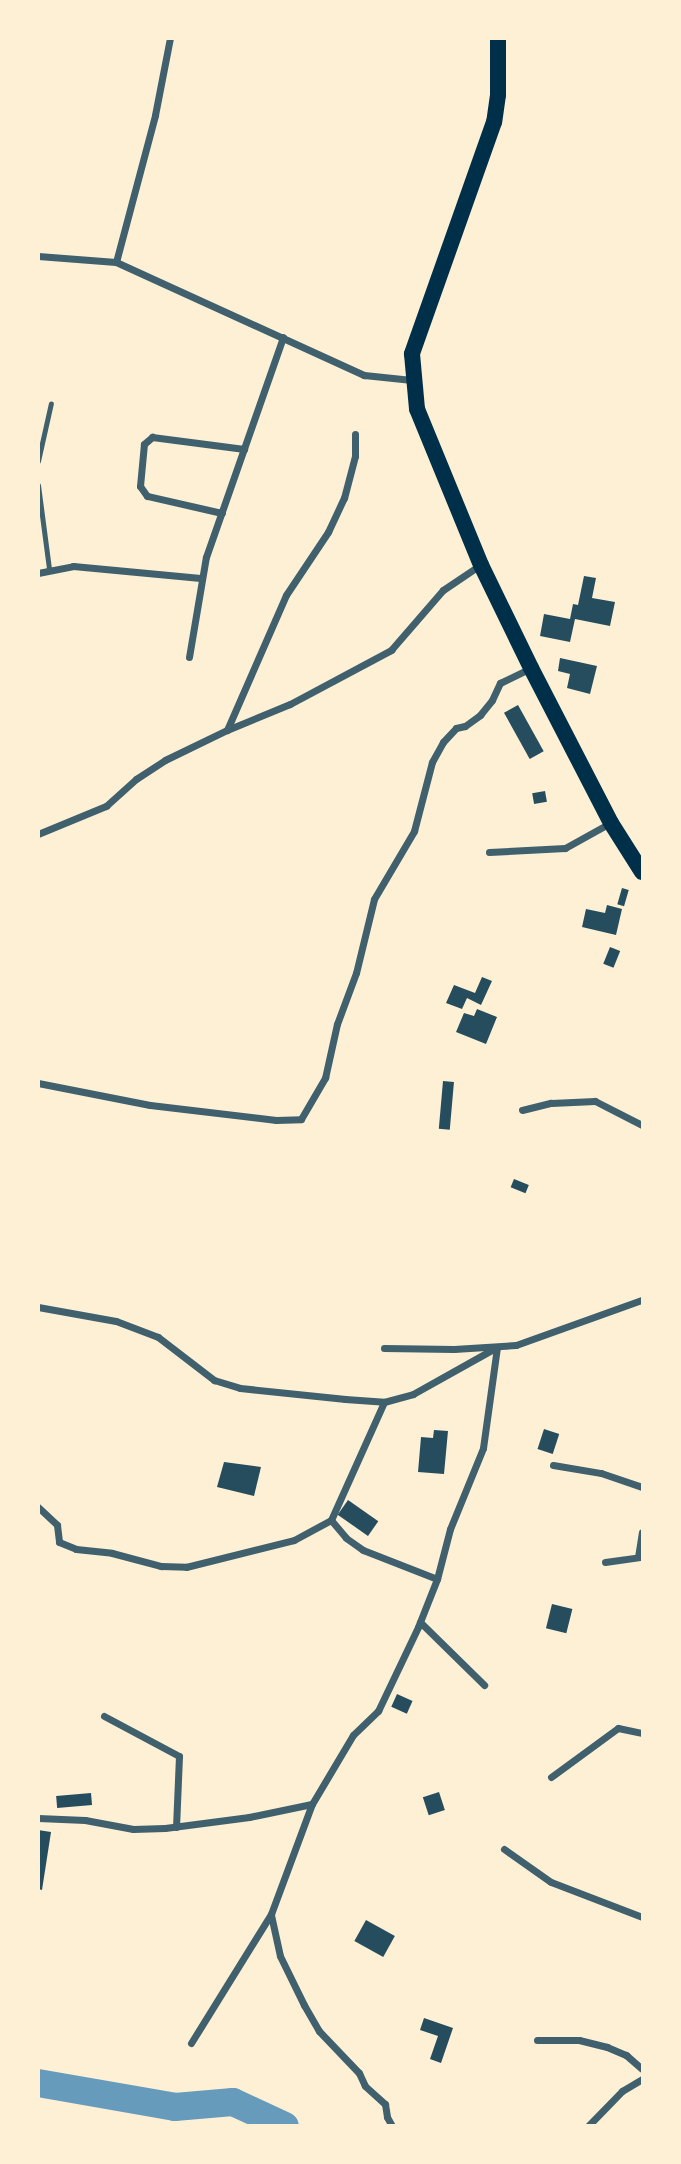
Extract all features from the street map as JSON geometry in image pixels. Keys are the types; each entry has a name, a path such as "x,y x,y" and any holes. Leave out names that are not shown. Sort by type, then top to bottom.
{"main road":[{"path":"498,38 498,95 494,122 415,342 412,380 428,441 481,565 611,823 642,872"}],"street":[{"path":"116,262 155,115 170,38"},
{"path":"38,256 116,262 364,375 412,380"},
{"path":"189,657 200,578 283,337"},
{"path":"227,730 286,595 328,532 344,498 355,456 355,433"},
{"path":"222,513 147,496 140,486 144,444 152,437 244,449"},
{"path":"38,834 106,807 136,779 164,760 300,699 391,650 443,590 481,565"},
{"path":"38,573 73,566 200,578"},
{"path":"38,1083 150,1105 276,1121 301,1119 326,1078 337,1024 356,973 374,899 414,831 432,762 443,742 456,728 465,726 480,716 500,683 531,668"},
{"path":"489,852 565,848 611,823"},
{"path":"522,1110 551,1103 595,1101 642,1125"},
{"path":"384,1348 516,1345 642,1300"},
{"path":"38,1307 116,1321 158,1337 214,1380 240,1388 384,1402 413,1394 497,1346"},
{"path":"191,2043 271,1914 312,1804 353,1735 377,1711 420,1622 437,1579 450,1529 483,1448 497,1346"},
{"path":"38,1507 57,1525 59,1542 76,1549 112,1553 161,1566 186,1567 295,1540 331,1520 384,1402"},
{"path":"553,1465 601,1472 642,1487"},
{"path":"331,1520 346,1538 363,1550 437,1579"},
{"path":"605,1562 640,1557 642,1532"},
{"path":"420,1622 484,1685"},
{"path":"104,1716 179,1756 176,1827"},
{"path":"551,1777 618,1728 642,1733"},
{"path":"38,1818 85,1820 133,1829 176,1827 249,1817 312,1804"},
{"path":"504,1849 551,1882 642,1917"},
{"path":"271,1914 281,1956 319,2031 359,2073 365,2086 385,2104 387,2118 392,2126"},
{"path":"537,2040 579,2039 626,2055 642,2069"},
{"path":"588,2126 622,2091 642,2080"}],"lane":[{"path":"38,461 51,403"},
{"path":"38,485 49,569"}],"building":[{"path":"584,576 596,578 592,598 615,602 610,626 575,619 570,642 540,636 544,614 570,619 573,604 578,605"},
{"path":"560,658 597,666 590,694 567,688 570,674 558,671"},
{"path":"518,705 544,751 530,759 504,713"},
{"path":"545,791 547,802 534,804 532,793"},
{"path":"622,888 629,890 624,906 617,904"},
{"path":"607,905 622,909 616,935 582,927 586,909 605,913"},
{"path":"610,947 620,951 613,968 603,964"},
{"path":"482,977 492,981 481,1005 467,998 462,1009 446,1003 454,985 475,993"},
{"path":"477,1009 497,1017 486,1044 456,1032 464,1013 474,1016"},
{"path":"443,1081 454,1082 450,1130 439,1129"},
{"path":"514,1179 529,1185 525,1193 511,1187"},
{"path":"544,1429 559,1434 553,1454 538,1449"},
{"path":"434,1430 448,1431 444,1474 418,1472 421,1437 433,1438"},
{"path":"224,1462 261,1467 254,1496 217,1487"},
{"path":"348,1500 378,1521 368,1536 338,1515"},
{"path":"552,1604 572,1609 566,1633 546,1628"},
{"path":"397,1694 413,1701 407,1714 391,1707"},
{"path":"439,1792 445,1810 429,1815 423,1797"},
{"path":"91,1793 92,1805 57,1808 56,1796"},
{"path":"38,1830 51,1832 42,1890 38,1889"},
{"path":"366,1920 395,1936 383,1957 354,1941"},
{"path":"424,2018 453,2028 441,2063 430,2059 438,2036 420,2030"}],"waterway":[{"path":"38,2083 175,2107 233,2102 285,2126"}]}
